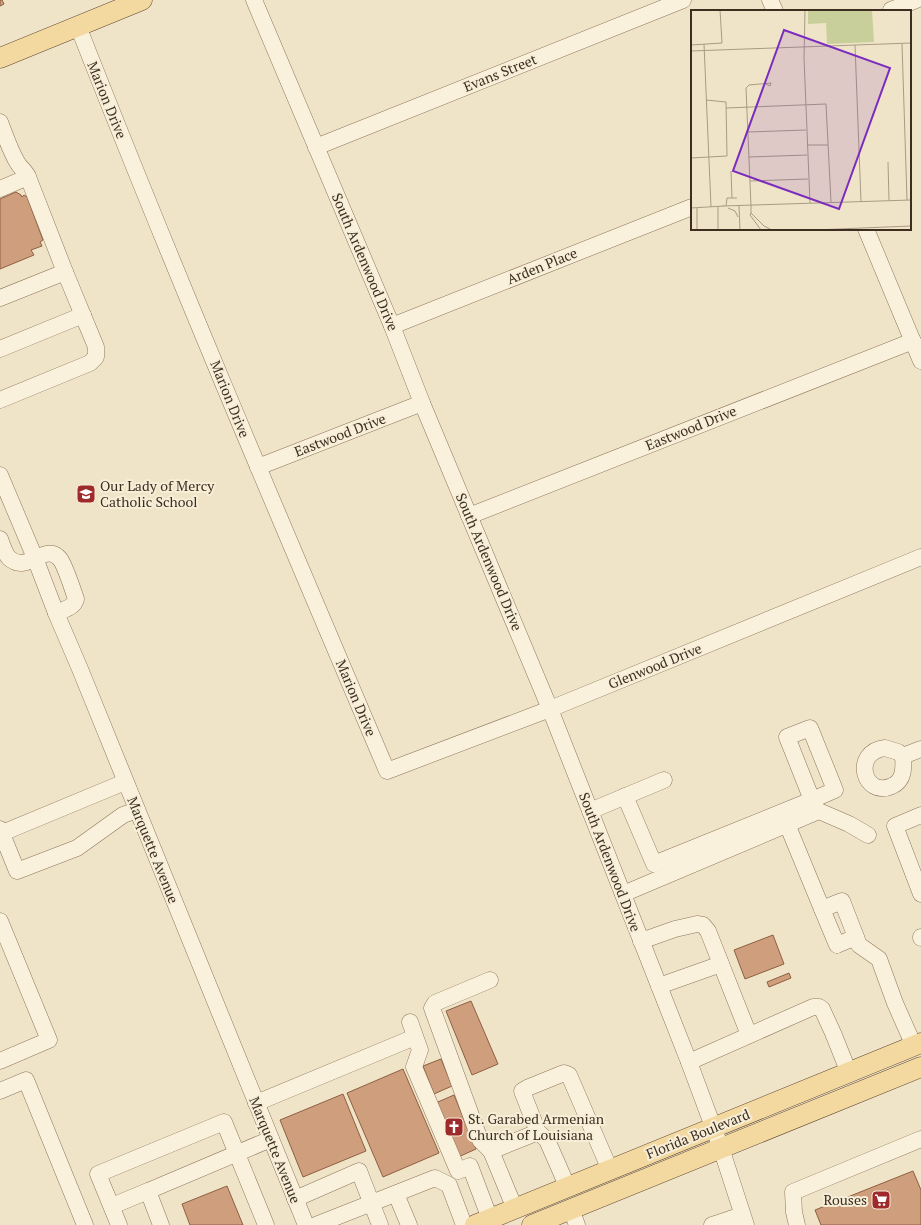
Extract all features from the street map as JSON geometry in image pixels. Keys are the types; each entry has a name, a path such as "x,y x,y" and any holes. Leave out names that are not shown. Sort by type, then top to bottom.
{"main road":[{"path":"0,58 142,0"},
{"name":"Florida Boulevard","path":"482,1222 917,1045"},
{"name":"Florida Boulevard","path":"532,1225 574,1217 721,1148 921,1066"}],"street":[{"name":"South Ardenwood Drive","path":"254,0 392,326 422,403 550,709 689,1062 721,1148 744,1220"},
{"name":"Evans Street","path":"316,147 684,0"},
{"path":"770,0 775,10"},
{"path":"891,10 916,0"},
{"name":"Marion Drive","path":"78,26 119,130 258,467 387,771"},
{"path":"0,122 14,157 18,164 26,172 96,347 96,357 90,363 1,395"},
{"path":"0,189 28,177"},
{"name":"Arden Place","path":"392,326 691,207"},
{"path":"866,230 921,361"},
{"path":"0,298 65,272"},
{"path":"0,349 83,315"},
{"name":"Eastwood Drive","path":"469,516 913,341"},
{"name":"Eastwood Drive","path":"258,467 422,403"},
{"name":"Marquette Avenue","path":"1,484 35,558 136,810 306,1225"},
{"path":"0,539 8,558 16,563 22,564 47,553 55,554 61,559 76,598 72,606 56,612"},
{"name":"Glenwood Drive","path":"387,771 550,709 921,557"},
{"path":"903,756 921,749"},
{"path":"590,811 664,780"},
{"path":"125,782 1,831 17,871 77,848 123,815 136,810"},
{"path":"626,796 654,864 812,800"},
{"path":"623,894 819,811 849,824 868,835"},
{"path":"921,815 895,826 921,894"},
{"path":"787,824 837,945 856,936"},
{"path":"822,909 842,901 859,944 879,959 895,1003 917,1045"},
{"path":"0,921 50,1040 0,1061"},
{"path":"641,941 675,929 697,924 703,925 708,931 750,1034"},
{"path":"659,986 721,964"},
{"path":"490,980 435,1003 432,1008 480,1140 492,1154 515,1209"},
{"path":"689,1062 813,1007 819,1007 822,1009 833,1033 848,1073"},
{"path":"410,1022 420,1050 414,1067 458,1171 538,1132"},
{"path":"256,1103 416,1038"},
{"path":"568,1188 547,1140 538,1132 522,1091 564,1073 569,1075 610,1170"},
{"path":"0,1091 26,1080 85,1225"},
{"path":"119,1225 98,1174 224,1122 266,1225"},
{"path":"797,1225 794,1212 793,1192 921,1139"},
{"path":"112,1206 271,1140"},
{"path":"470,1166 482,1222"},
{"path":"295,1199 359,1171 380,1225"},
{"path":"316,1225 435,1178 449,1185 464,1225"},
{"path":"148,1191 161,1225"},
{"path":"396,1194 409,1225"},
{"path":"712,1225 744,1220"}],"building":[{"path":"0,0 2,0 4,4 0,6"},
{"path":"16,192 22,197 24,195 27,197 43,240 40,242 42,246 31,250 34,255 0,269 0,199"},
{"path":"773,935 784,964 745,979 734,950"},
{"path":"789,973 791,978 769,987 767,982"},
{"path":"471,1001 498,1064 472,1075 446,1011"},
{"path":"441,1059 452,1086 434,1094 423,1066"},
{"path":"403,1069 439,1153 383,1177 347,1093"},
{"path":"343,1094 366,1151 303,1177 280,1120"},
{"name":"St. Garabed Armenian Church of Louisiana","path":"454,1095 476,1149 454,1159 431,1105"},
{"name":"Rouses","path":"913,1171 921,1190 921,1225 821,1225 815,1210"},
{"path":"227,1186 243,1225 190,1225 182,1204"}],"place":[{"name":"Our Lady of Mercy Catholic School","path":"86,494"},
{"name":"St. Garabed Armenian Church of Louisiana","path":"454,1127"},
{"name":"Rouses","path":"881,1200"}]}
